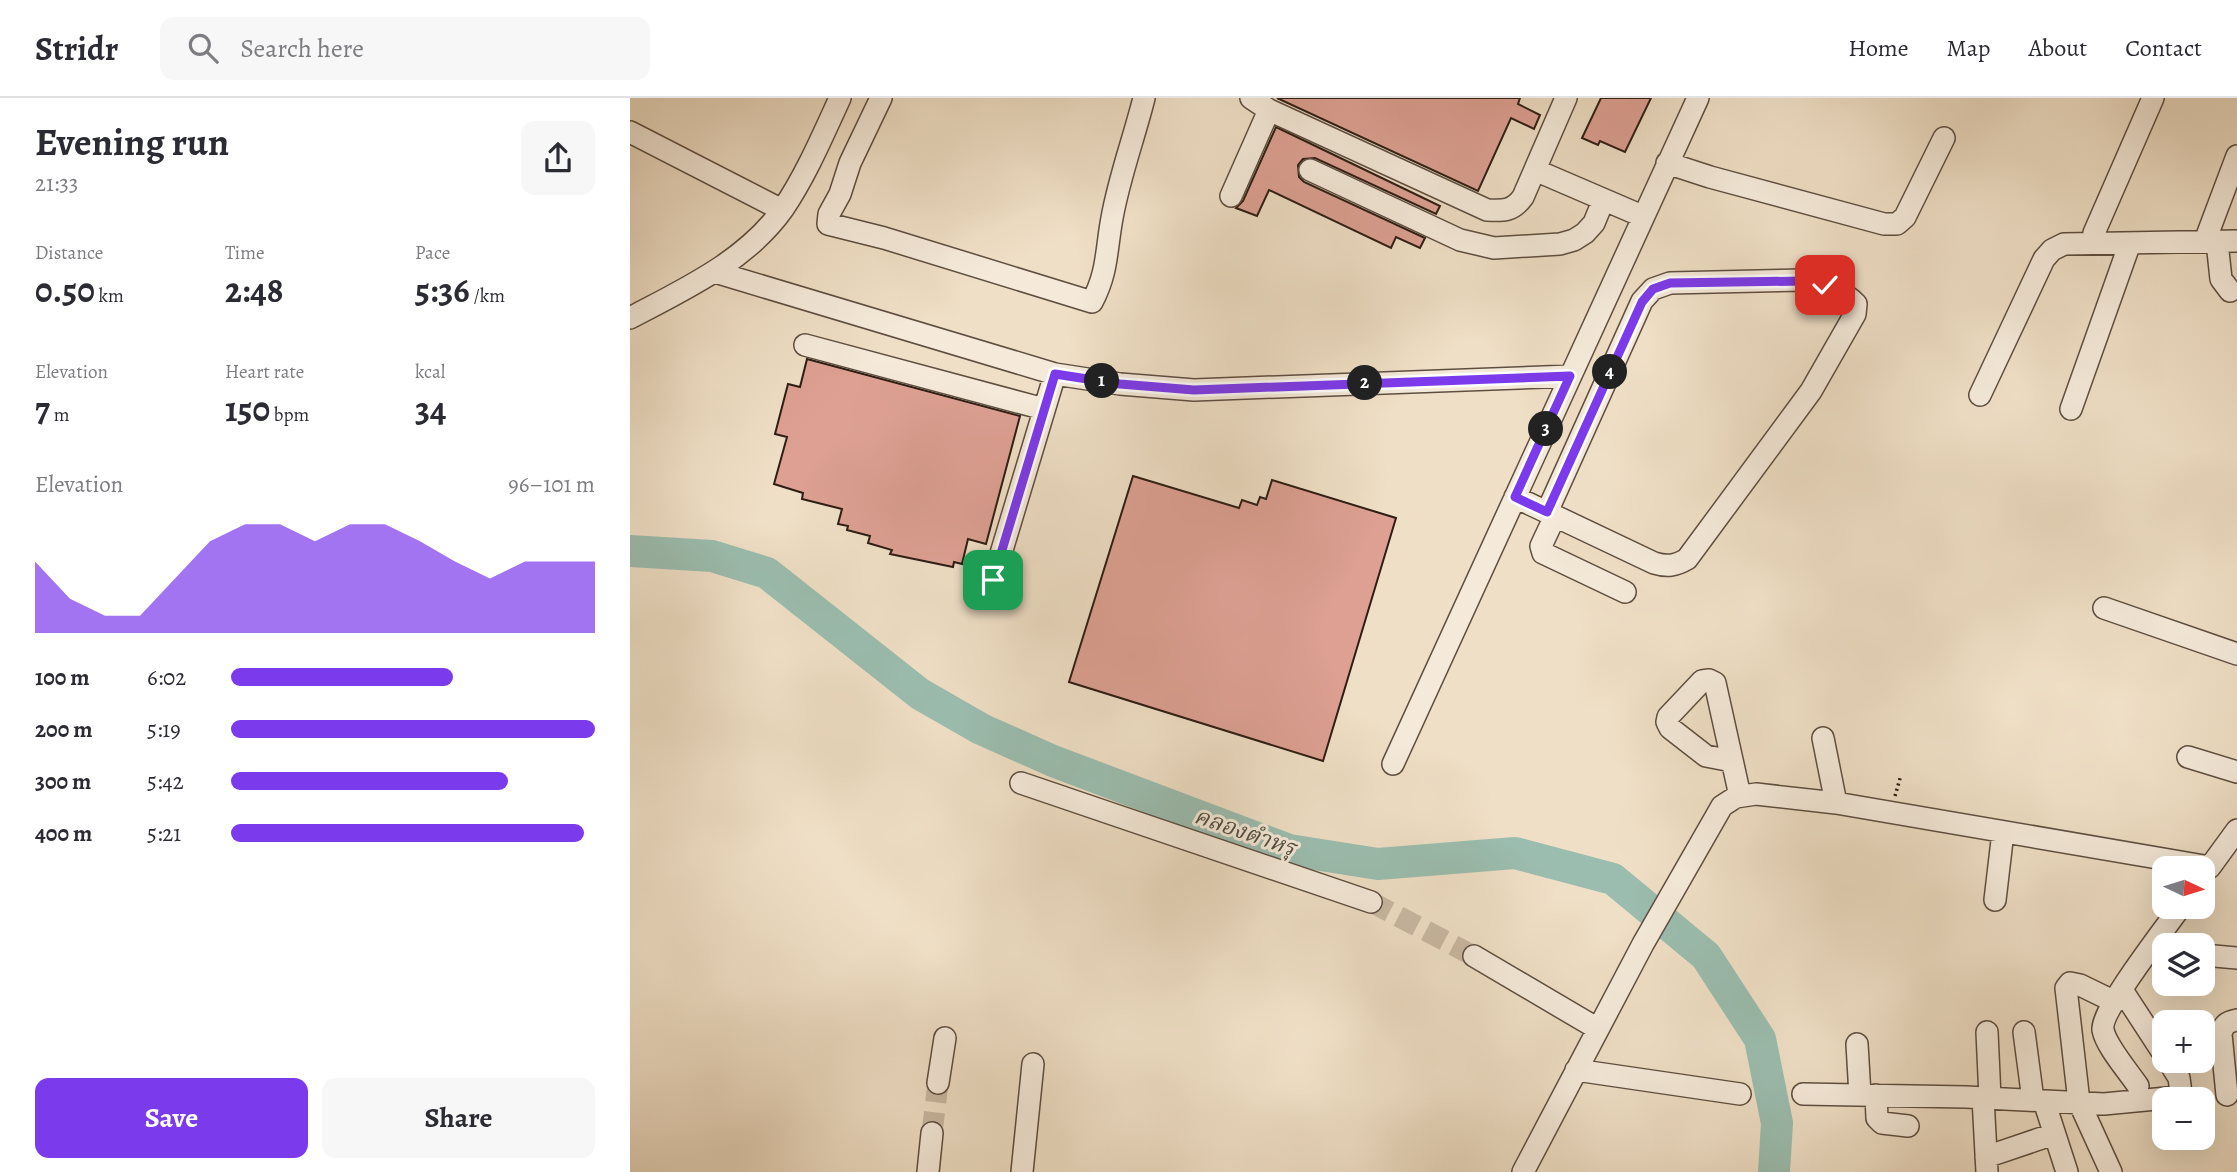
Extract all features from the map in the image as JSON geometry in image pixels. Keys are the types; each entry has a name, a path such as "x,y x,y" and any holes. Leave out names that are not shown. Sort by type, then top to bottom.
{"street":[{"path":"630,318 715,272 755,240 782,210 841,98"},
{"path":"881,98 850,163 840,194 829,214 828,224 884,238 1092,302 1108,258 1112,219 1144,98"},
{"path":"1231,196 1260,104 1486,210 1503,211 1515,208 1523,197 1566,98"},
{"path":"1392,764 1698,98"},
{"path":"2094,233 2153,98"},
{"path":"630,132 782,210"},
{"path":"1667,163 1884,224 1897,224 1905,217 1944,138"},
{"path":"2230,291 2221,279 2221,238 2237,156"},
{"path":"1310,170 1460,240 1494,248 1560,244 1574,240 1586,233 1594,223 1603,201"},
{"path":"1535,170 1642,216"},
{"path":"1980,395 2044,259 2052,250 2064,244 2221,238"},
{"path":"2071,409 2130,243"},
{"path":"715,272 1055,374 1120,384 1194,390 1570,376"},
{"path":"1515,497 1551,514 1654,563 1677,565 1687,559 1811,391 1855,314 1856,304 1848,295 1825,285 1804,281 1670,283 1653,289 1642,302 1551,514 1541,546 1544,553 1625,592"},
{"path":"805,345 1044,409"},
{"path":"993,580 1055,374"},
{"path":"2104,608 2237,654"},
{"path":"1823,738 1836,803"},
{"path":"2188,757 2237,772"},
{"path":"1732,761 1740,796"},
{"path":"1021,783 1371,902"},
{"path":"1523,1172 1670,894 1722,806 1740,796 1756,794 1836,803 2152,861"},
{"path":"2216,858 2237,830"},
{"path":"1995,900 2003,832"},
{"path":"1474,956 1598,1028"},
{"path":"2215,956 2237,958"},
{"path":"2138,1086 2102,1027 2118,996 2152,957"},
{"path":"2110,1172 2079,1102 2066,988 2070,983 2118,996 2152,1039"},
{"path":"2227,1095 2221,1034 2228,1021 2237,1020"},
{"path":"1987,1032 1987,1164 2054,1134"},
{"path":"2024,1032 2039,1101 2067,1172"},
{"path":"937,1083 945,1038"},
{"path":"1857,1044 1868,1095 1877,1118 1882,1123 1908,1126"},
{"path":"1022,1172 1033,1064"},
{"path":"1576,1070 1740,1094"},
{"path":"1803,1094 2104,1104 2177,1097 2181,1093 2182,1085 2175,1073"},
{"path":"928,1172 932,1133"}],"building":[{"path":"1277,98 1520,98 1518,104 1540,115 1534,129 1511,118 1478,191"},
{"path":"1601,98 1651,98 1625,152 1600,141 1598,145 1582,138"},
{"path":"1276,127 1440,206 1436,214 1315,158 1303,159 1298,165 1299,177 1304,182 1425,238 1420,248 1396,237 1391,248 1269,190 1257,216 1236,208 1243,201"},
{"path":"807,359 1020,416 986,544 968,539 962,564 954,562 953,567 890,554 892,550 868,543 870,536 847,530 848,526 838,524 842,509 802,499 803,493 774,484 787,437 775,434 788,384 800,387"},
{"path":"1133,476 1239,508 1242,500 1257,505 1260,497 1266,499 1272,480 1396,518 1323,761 1069,682"}],"waterway":[{"name":"คลองตำหรุ","path":"630,551 712,556 767,573 920,694 981,729 1053,761 1289,850 1378,864 1515,853 1613,879 1706,956 1760,1039 1777,1123 1774,1172"}],"tunnel":[{"path":"1371,902 1474,956"},
{"path":"932,1133 938,1083"}],"route":[{"path":"993,580 1055,374 1120,384 1194,390 1570,376 1515,497 1547,512 1642,302 1653,289 1670,283 1783,280 1825,285"}]}
